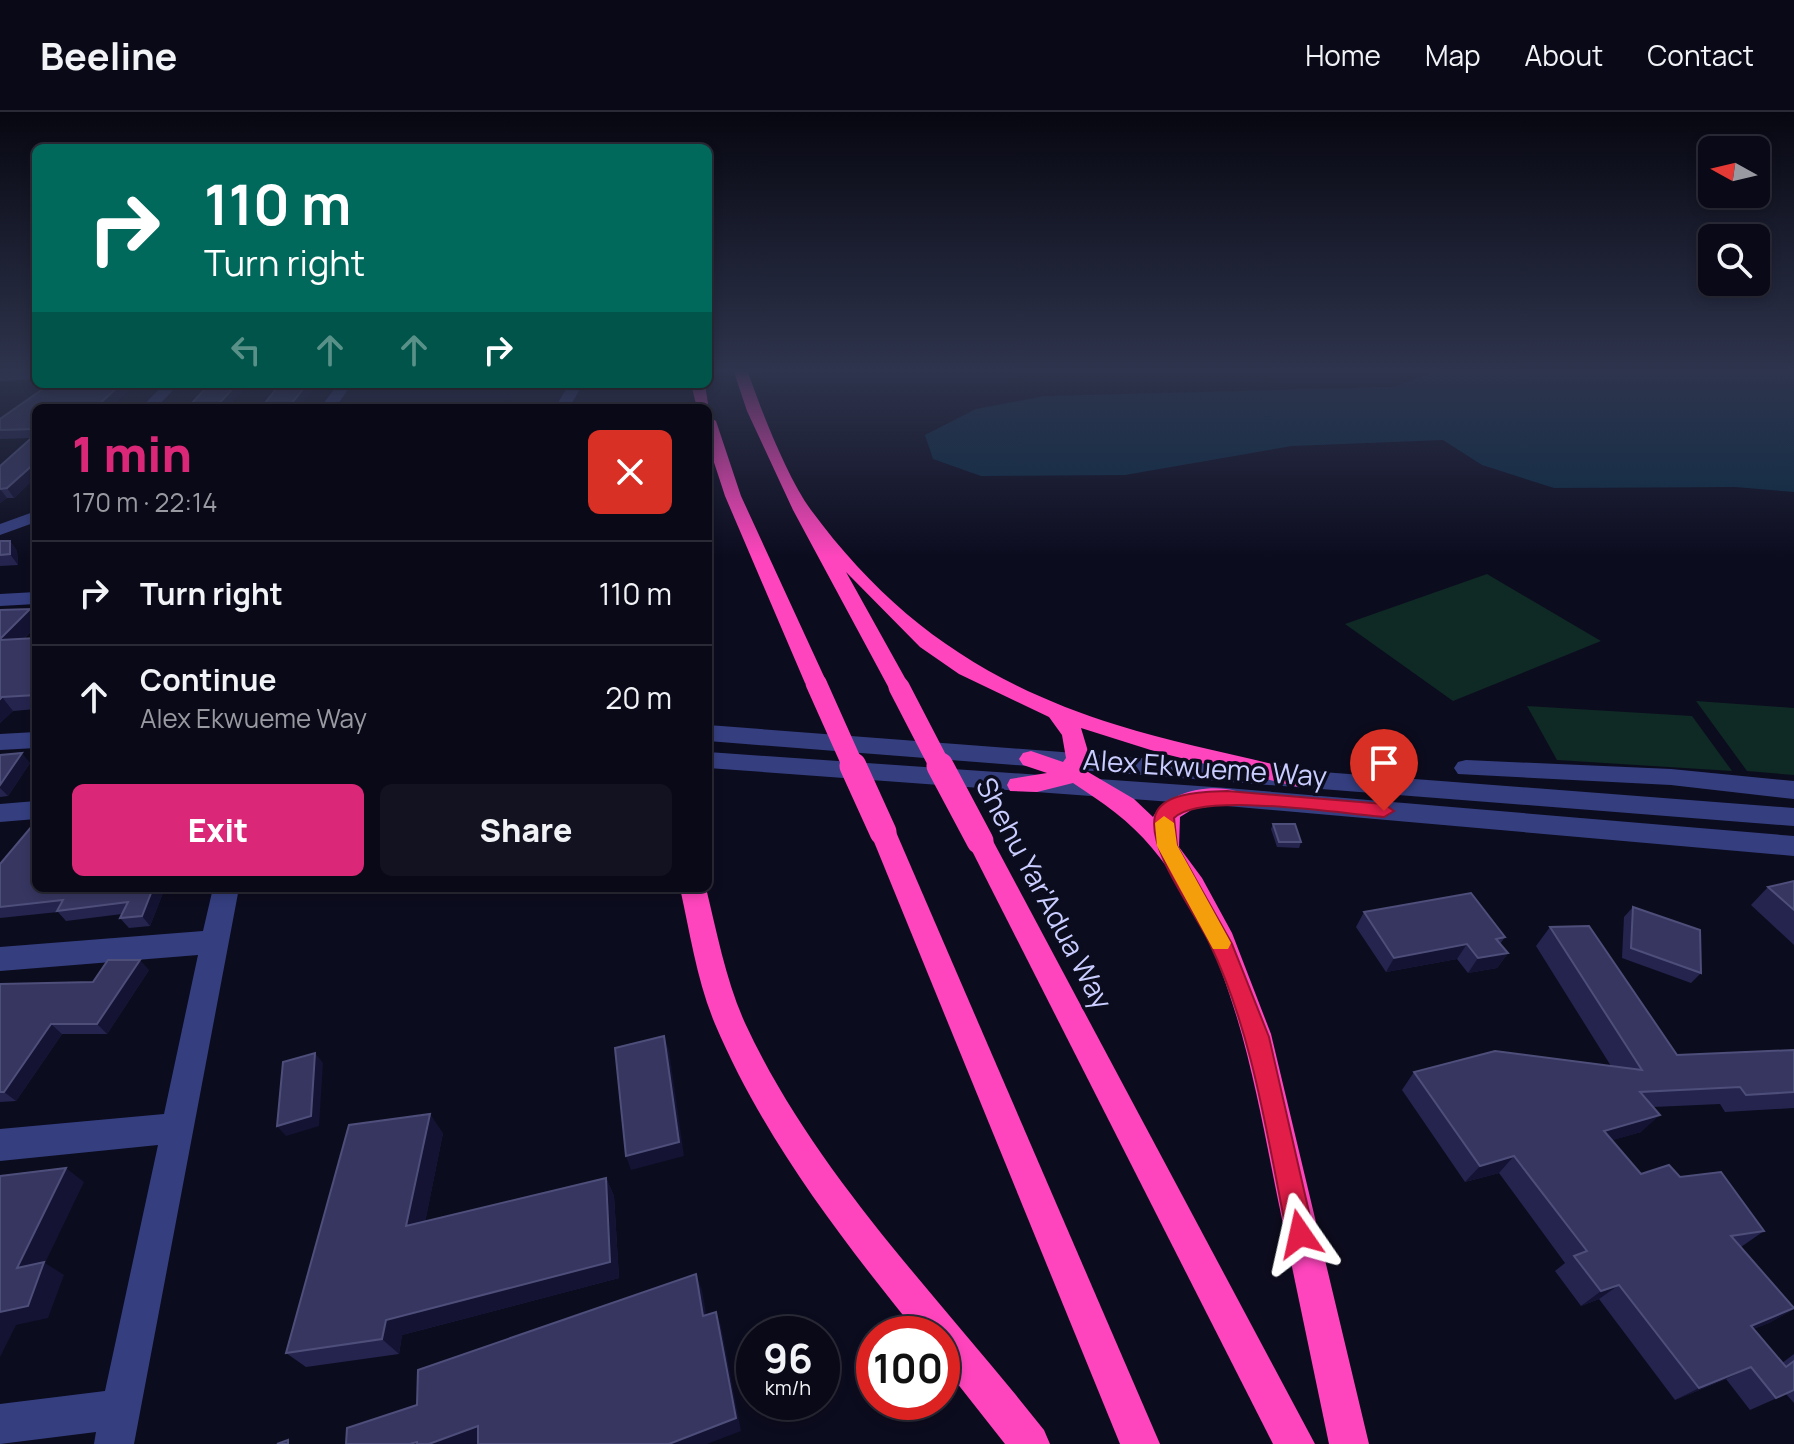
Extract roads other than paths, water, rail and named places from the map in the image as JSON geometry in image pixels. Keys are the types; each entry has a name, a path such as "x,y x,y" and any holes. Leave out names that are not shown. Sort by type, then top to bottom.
{"highway":[{"path":"712,434 733,496 883,832 1140,1444"},
{"name":"Shehu Yar'Adua Way","path":"765,434 802,510 899,687 1295,1444"},
{"path":"802,510 876,595 929,644 958,664 1055,709 1166,748 1302,780"},
{"path":"1055,709 1073,734 1073,766"},
{"path":"1031,759 1073,766 1108,789 1167,846 1221,944 1257,1037 1349,1444"},
{"path":"1019,785 1051,782 1073,766"},
{"path":"1167,846 1165,817 1170,809 1192,800 1227,797"},
{"path":"694,892 712,975 755,1074 838,1201 1030,1444"}],"street":[{"path":"0,530 32,518"},
{"path":"0,600 32,598"},
{"path":"712,733 1031,759"},
{"path":"0,742 32,740"},
{"name":"Alex Ekwueme Way","path":"712,760 1019,785 1227,797 1794,846"},
{"name":"Alex Ekwueme Way","path":"1073,766 1794,817"},
{"path":"1466,768 1671,777 1794,790"},
{"path":"0,813 32,810"},
{"path":"0,1424 118,1427 225,892"},
{"path":"0,959 215,942"},
{"path":"0,1145 176,1128"}],"water":[{"path":"1794,434 1794,492 1735,487 1554,488 1482,465 1443,440 1292,446 1125,475 981,476 933,459 925,435"}]}
